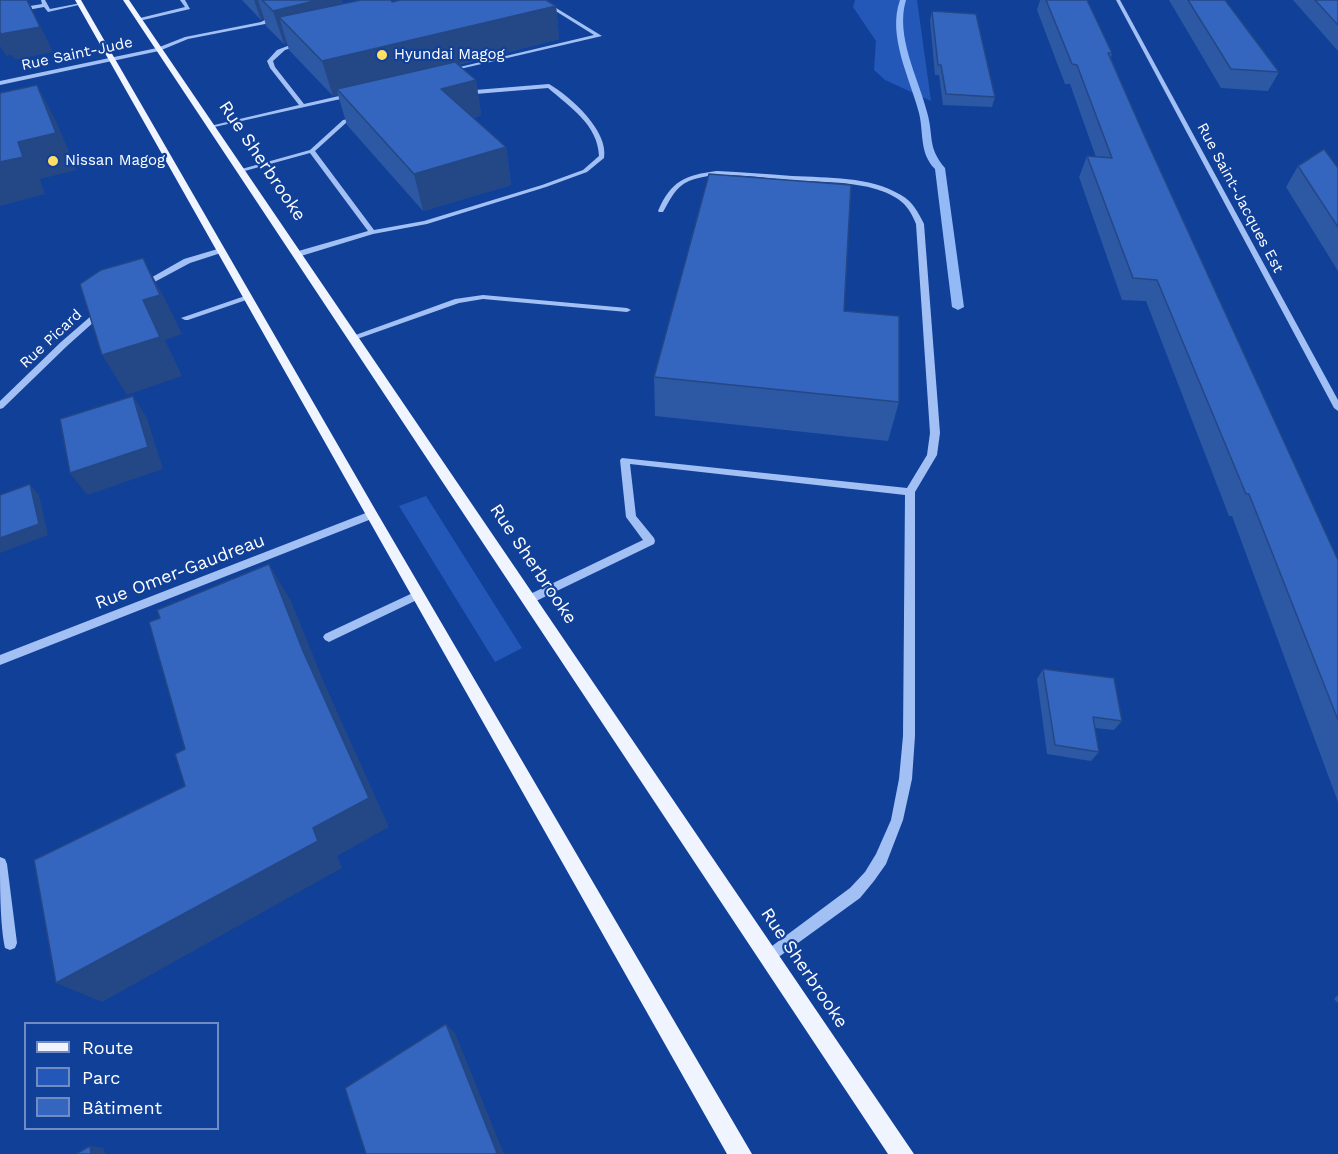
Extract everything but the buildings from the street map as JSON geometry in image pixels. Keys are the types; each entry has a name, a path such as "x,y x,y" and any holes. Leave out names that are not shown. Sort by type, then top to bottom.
{"main road":[{"name":"Rue Sherbrooke","path":"128,0 902,1154"},
{"path":"80,2 371,515 740,1154"}],"street":[{"path":"139,19 189,8 182,0"},
{"path":"438,74 599,36 540,0"},
{"name":"Rue Saint-Jacques Est","path":"1118,0 1338,408"},
{"path":"0,13 44,2 48,10 80,2"},
{"name":"Rue Saint-Jude","path":"0,83 159,49 187,38 263,23 272,17 284,15"},
{"path":"302,105 272,67 270,61 283,49 306,41"},
{"path":"298,254 372,232 425,223 544,186 585,171 602,157 603,151 597,136 586,120 549,86 457,94"},
{"path":"212,127 358,94"},
{"path":"241,170 312,151 345,121 368,116"},
{"path":"312,151 372,232"},
{"path":"661,211 667,195 676,184 696,176 717,173 868,185 897,196 916,212 920,224 935,433 932,454 910,492 907,776 897,823 884,856 867,881 855,893 770,957"},
{"path":"133,291 172,268 220,250"},
{"path":"354,337 458,302 483,297 627,310"},
{"path":"185,318 248,298"},
{"name":"Rue Picard","path":"0,406 64,344 111,305"},
{"path":"530,599 650,541 631,517 625,460 910,492"},
{"name":"Rue Omer-Gaudreau","path":"0,660 371,515"},
{"path":"329,637 417,595"},
{"path":"0,864 10,943"}],"green space":[{"path":"855,0 917,0 931,101 885,80 874,70 876,41 853,7"},
{"path":"426,496 522,648 495,662 399,506"}],"waterway":[{"path":"903,0 900,10 902,38 923,112 929,153 940,168 958,307"}],"place":[{"name":"Hyundai Magog","path":"382,55"},
{"name":"Nissan Magog","path":"53,161"}]}
